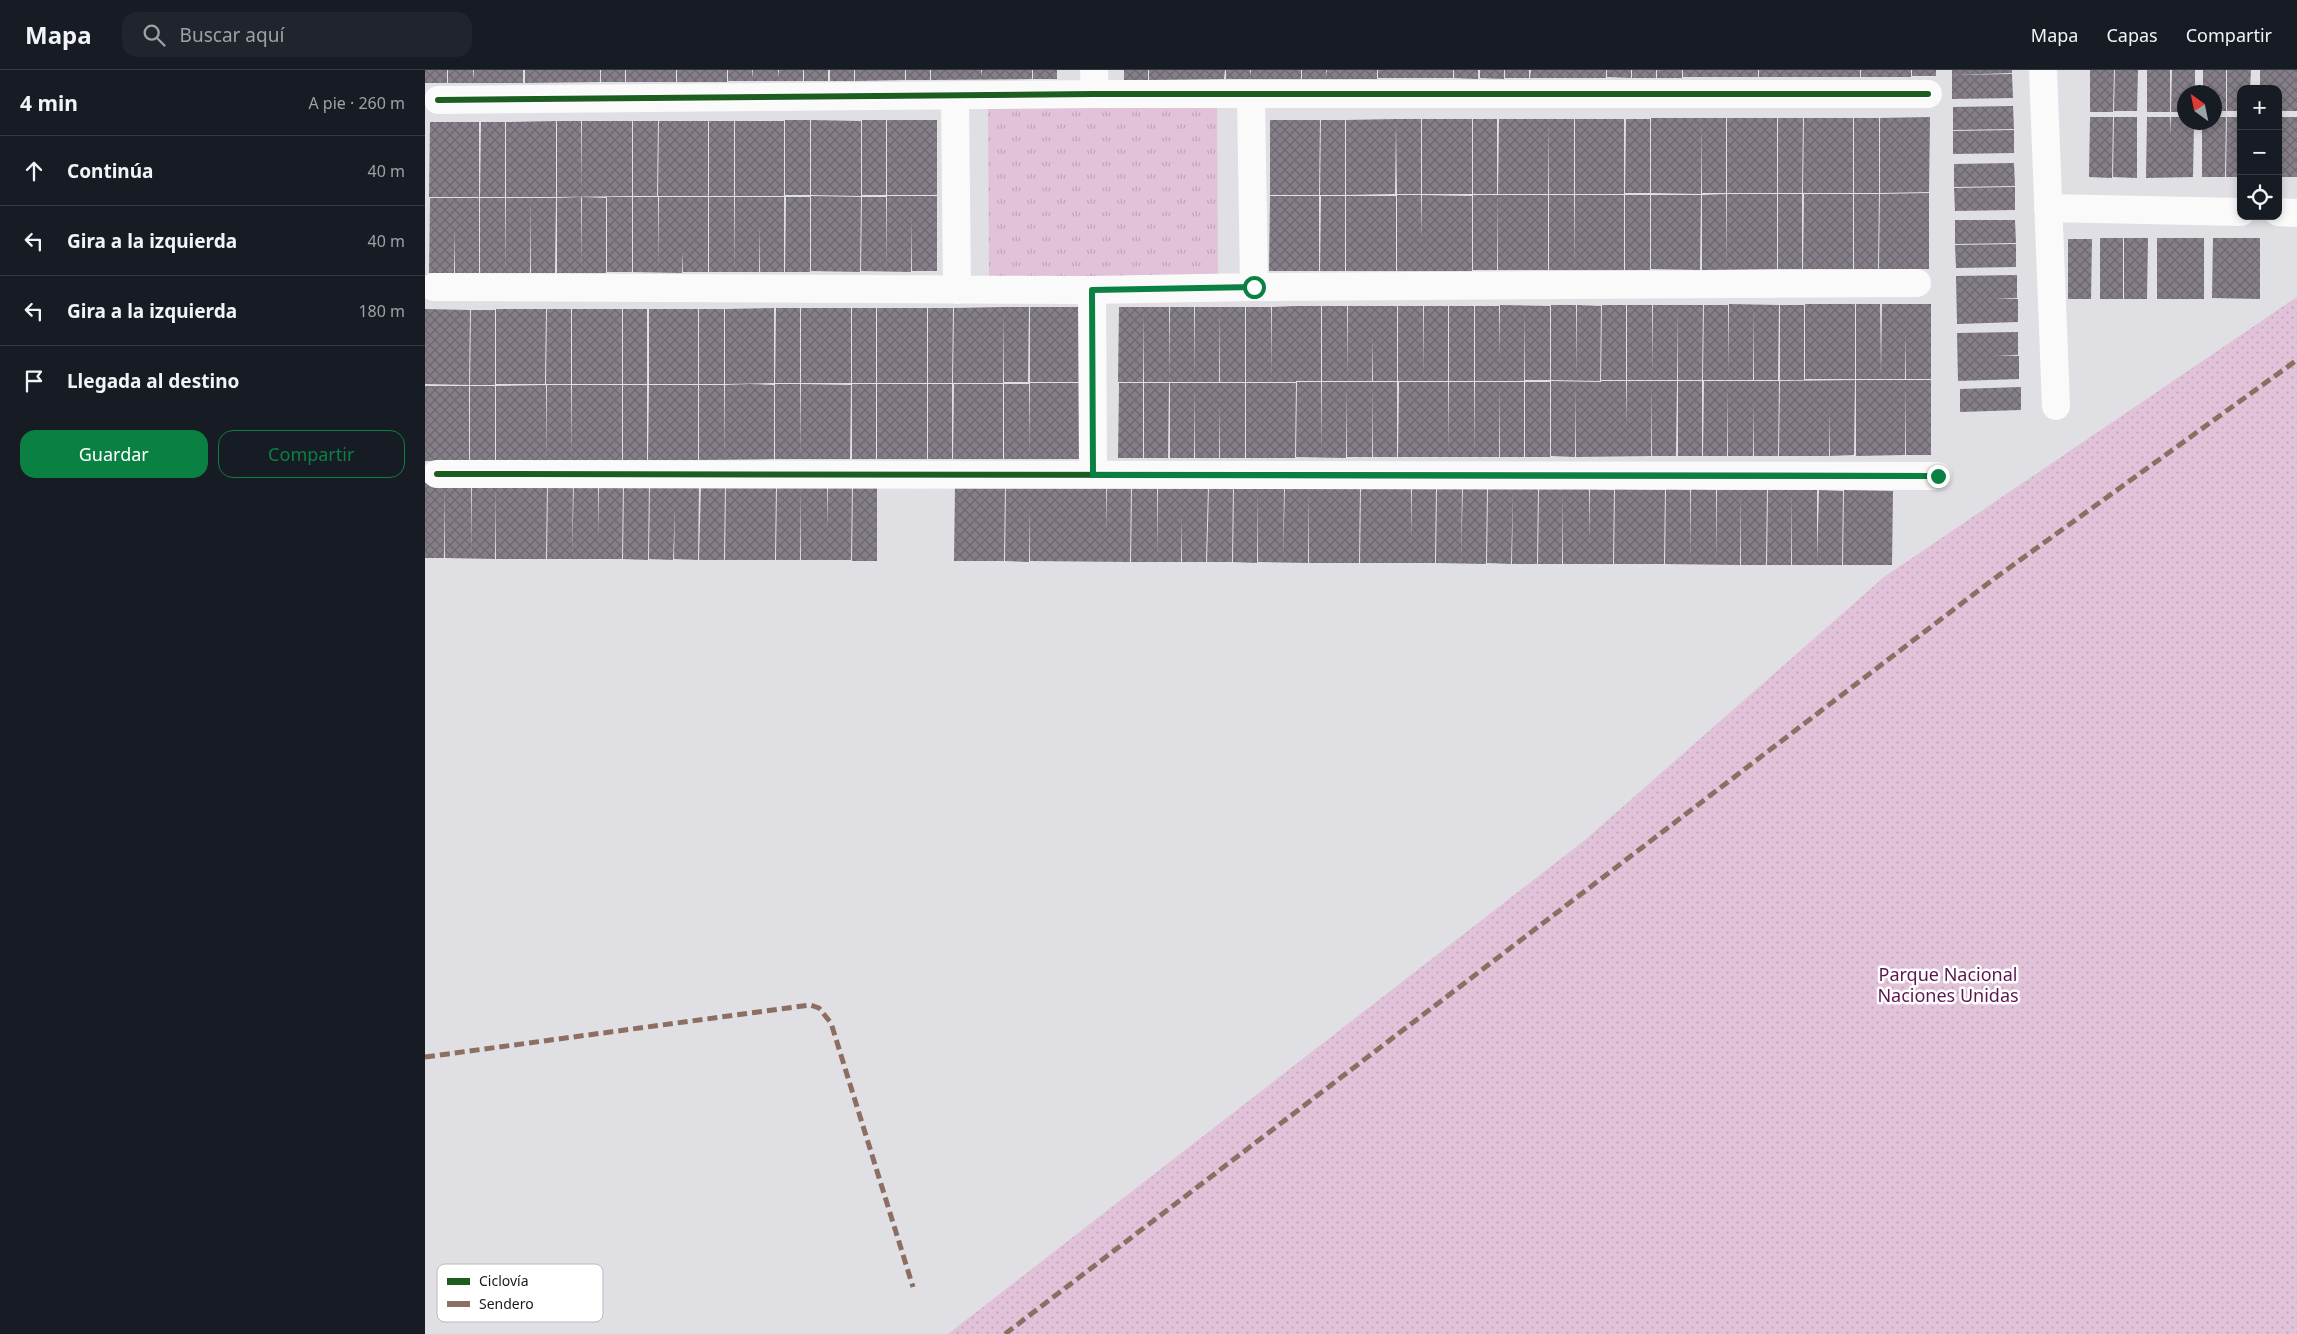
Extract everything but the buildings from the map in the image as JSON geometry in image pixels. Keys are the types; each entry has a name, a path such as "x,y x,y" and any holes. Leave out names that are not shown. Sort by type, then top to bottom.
{"street":[{"path":"2043,70 2056,406"},
{"path":"438,100 955,97 1094,82 1251,96 1928,94"},
{"path":"1251,96 1254,287"},
{"path":"955,97 957,290"},
{"path":"2048,208 2237,212"},
{"path":"2282,212 2297,213"},
{"path":"434,287 1092,290 1917,282"},
{"path":"1092,290 1093,475"},
{"path":"437,474 1938,476"}],"green space":[{"path":"1217,102 1218,275 989,278 988,105"},
{"name":"Parque Nacional Naciones Unidas","path":"2297,297 2297,1334 948,1334 1585,840 1884,577"}],"marked path":[{"path":"1005,1334 1991,581 2297,360"},
{"path":"425,1057 810,1005 819,1008 831,1023 913,1287"}],"cycle path":[{"path":"438,100 1095,94 1928,94"},
{"path":"437,474 1938,476"}],"route":[{"path":"1254,287 1092,290 1093,475 1938,476"}]}
